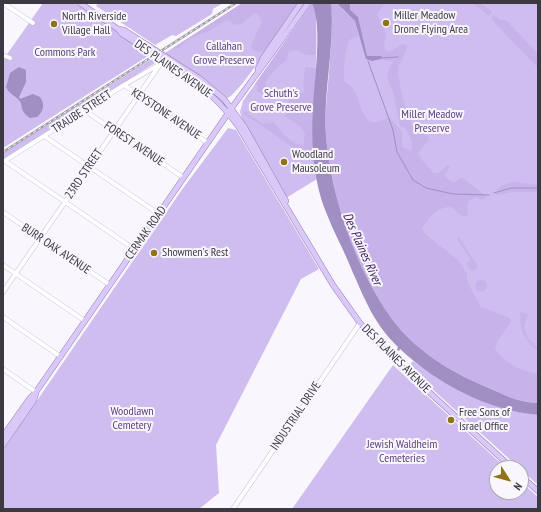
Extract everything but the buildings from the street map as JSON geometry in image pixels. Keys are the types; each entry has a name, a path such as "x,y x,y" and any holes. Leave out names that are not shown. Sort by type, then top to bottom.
{"main road":[{"name":"DES PLAINES AVENUE","path":"80,3 118,29 124,30 164,60 205,82 217,92 230,111 333,285 360,323 393,359 503,460"},
{"name":"CERMAK ROAD","path":"256,74 263,58 301,3"},
{"name":"CERMAK ROAD","path":"3,436 61,357 208,142 256,74 268,61 308,3"},
{"name":"CERMAK ROAD","path":"3,445 34,400 36,392"},
{"path":"529,483 538,491"}],"street":[{"path":"3,3 33,23"},
{"path":"3,55 10,58"},
{"name":"TRAUBE STREET","path":"4,162 164,60"},
{"name":"23RD STREET","path":"3,292 164,60"},
{"name":"KEYSTONE AVENUE","path":"124,85 208,142"},
{"name":"FOREST AVENUE","path":"84,110 184,178"},
{"path":"44,136 159,214"},
{"path":"4,162 134,249"},
{"name":"BURR OAK AVENUE","path":"3,212 110,285"},
{"path":"3,265 85,321"},
{"path":"3,317 61,357"},
{"name":"INDUSTRIAL DRIVE","path":"232,509 360,323"},
{"path":"3,369 36,392"}],"green space":[{"name":"Commons Park","path":"43,3 75,3 151,54 3,148 3,60"},
{"path":"98,3 223,3 213,9 212,14 176,36 172,35 155,45 96,6"},
{"name":"Callahan Grove Preserve","path":"243,3 298,3 252,71 233,94 227,98 165,53"},
{"name":"Schuth's Grove Preserve","path":"312,3 316,10 313,134 317,179 286,198 242,119 240,112 243,101"},
{"name":"Miller Meadow Preserve","path":"331,3 538,3 538,403 393,319 332,22"},
{"path":"153,58 158,61 3,160 3,153"},
{"name":"Woodlawn Cemetery","path":"228,128 236,130 319,269 301,279 216,445 219,493 199,509 3,509 3,450 181,191"},
{"name":"Jewish Waldheim Cemeteries","path":"413,361 457,389 488,403 538,415 538,485 529,477 529,460 510,460 408,367"},
{"name":"Jewish Waldheim Cemeteries","path":"393,365 497,460 489,460 489,500 529,500 529,489 538,497 538,509 292,509"}],"shaded area":[{"path":"242,3 297,3 266,51 257,52 251,48 254,38 262,23 258,14 255,13 241,24 236,25 227,20 209,31 191,38 178,48 173,48"},
{"path":"312,3 316,10 316,55 307,55 296,50 289,52 286,61 267,79 265,84 268,95 267,97 257,91 257,84 255,84"},
{"path":"312,3 331,3 332,20 326,102 326,136 329,159 333,183 347,232 367,278 392,319 422,350 458,374 471,380 517,399 531,403 538,403 538,415 500,408 447,384 415,362 400,349 399,351 397,350 398,347 383,330 372,313 329,220 318,187 314,161 312,121 317,54 317,26"},
{"path":"331,3 340,5 344,12 351,16 355,21 358,36 349,40 345,61 344,78 345,82 355,91 363,113 367,118 372,122 378,122 389,117 402,132 402,147 411,151 411,140 406,129 400,126 393,91 389,84 387,75 393,61 384,60 382,56 367,56 358,17 350,10 350,3 386,3 377,14 386,35 384,45 385,50 390,52 402,44 407,45 407,49 399,65 398,74 403,100 414,130 428,136 429,139 418,153 422,160 434,173 439,173 447,165 450,167 445,174 446,178 454,183 460,178 463,178 487,197 482,200 475,197 470,201 467,206 468,215 466,217 460,215 451,207 442,208 430,217 422,229 425,234 458,260 467,274 468,282 480,306 510,318 511,322 498,340 495,348 503,358 514,366 538,374 538,403 531,403 517,399 471,380 458,374 422,350 392,319 367,278 347,232 333,183 329,159 326,136 326,116 332,23"},
{"path":"337,3 350,3 350,10 358,17 367,56 382,56 381,59 372,61 366,59 355,21"},
{"path":"472,3 481,3 492,12 489,16"},
{"path":"494,14 500,20 506,20 538,54 538,68 491,19"},
{"path":"19,67 26,70 26,82 19,97 20,99 33,94 40,97 43,102 42,110 37,117 30,118 26,115 20,102 6,87 10,73"},
{"path":"305,68 316,68 313,108 314,162 243,113 247,111 248,114 263,124 270,124 273,121 284,135 295,143 303,146 305,134 300,126 284,116 289,110 288,94 295,91 302,93 304,91 303,82"},
{"path":"512,182 538,185 538,192 513,192 496,195 495,193 501,186"},
{"path":"459,237 477,265 477,269 471,271 466,263 471,261 457,238"},
{"path":"479,280 483,280 487,286 483,292 479,292 475,288 475,284"},
{"path":"522,312 528,315 524,325 525,330 528,338 538,348 538,351 529,343 524,335 520,319 520,313"}],"waterway":[{"path":"381,58 398,57"},
{"path":"368,61 393,130 397,152 413,180 426,188 453,194 489,195"},
{"path":"494,193 511,188 538,188"}],"railway":[{"path":"3,152 236,3"}],"place":[{"name":"Miller Meadow Drone Flying Area","path":"386,23"},
{"name":"North Riverside Village Hall","path":"54,24"},
{"name":"Woodland Mausoleum","path":"284,162"},
{"name":"Showmen's Rest","path":"154,253"},
{"name":"Free Sons of Israel Office","path":"451,420"}],"water label":[{"name":"Des Plaines River","path":"362,249"}]}
